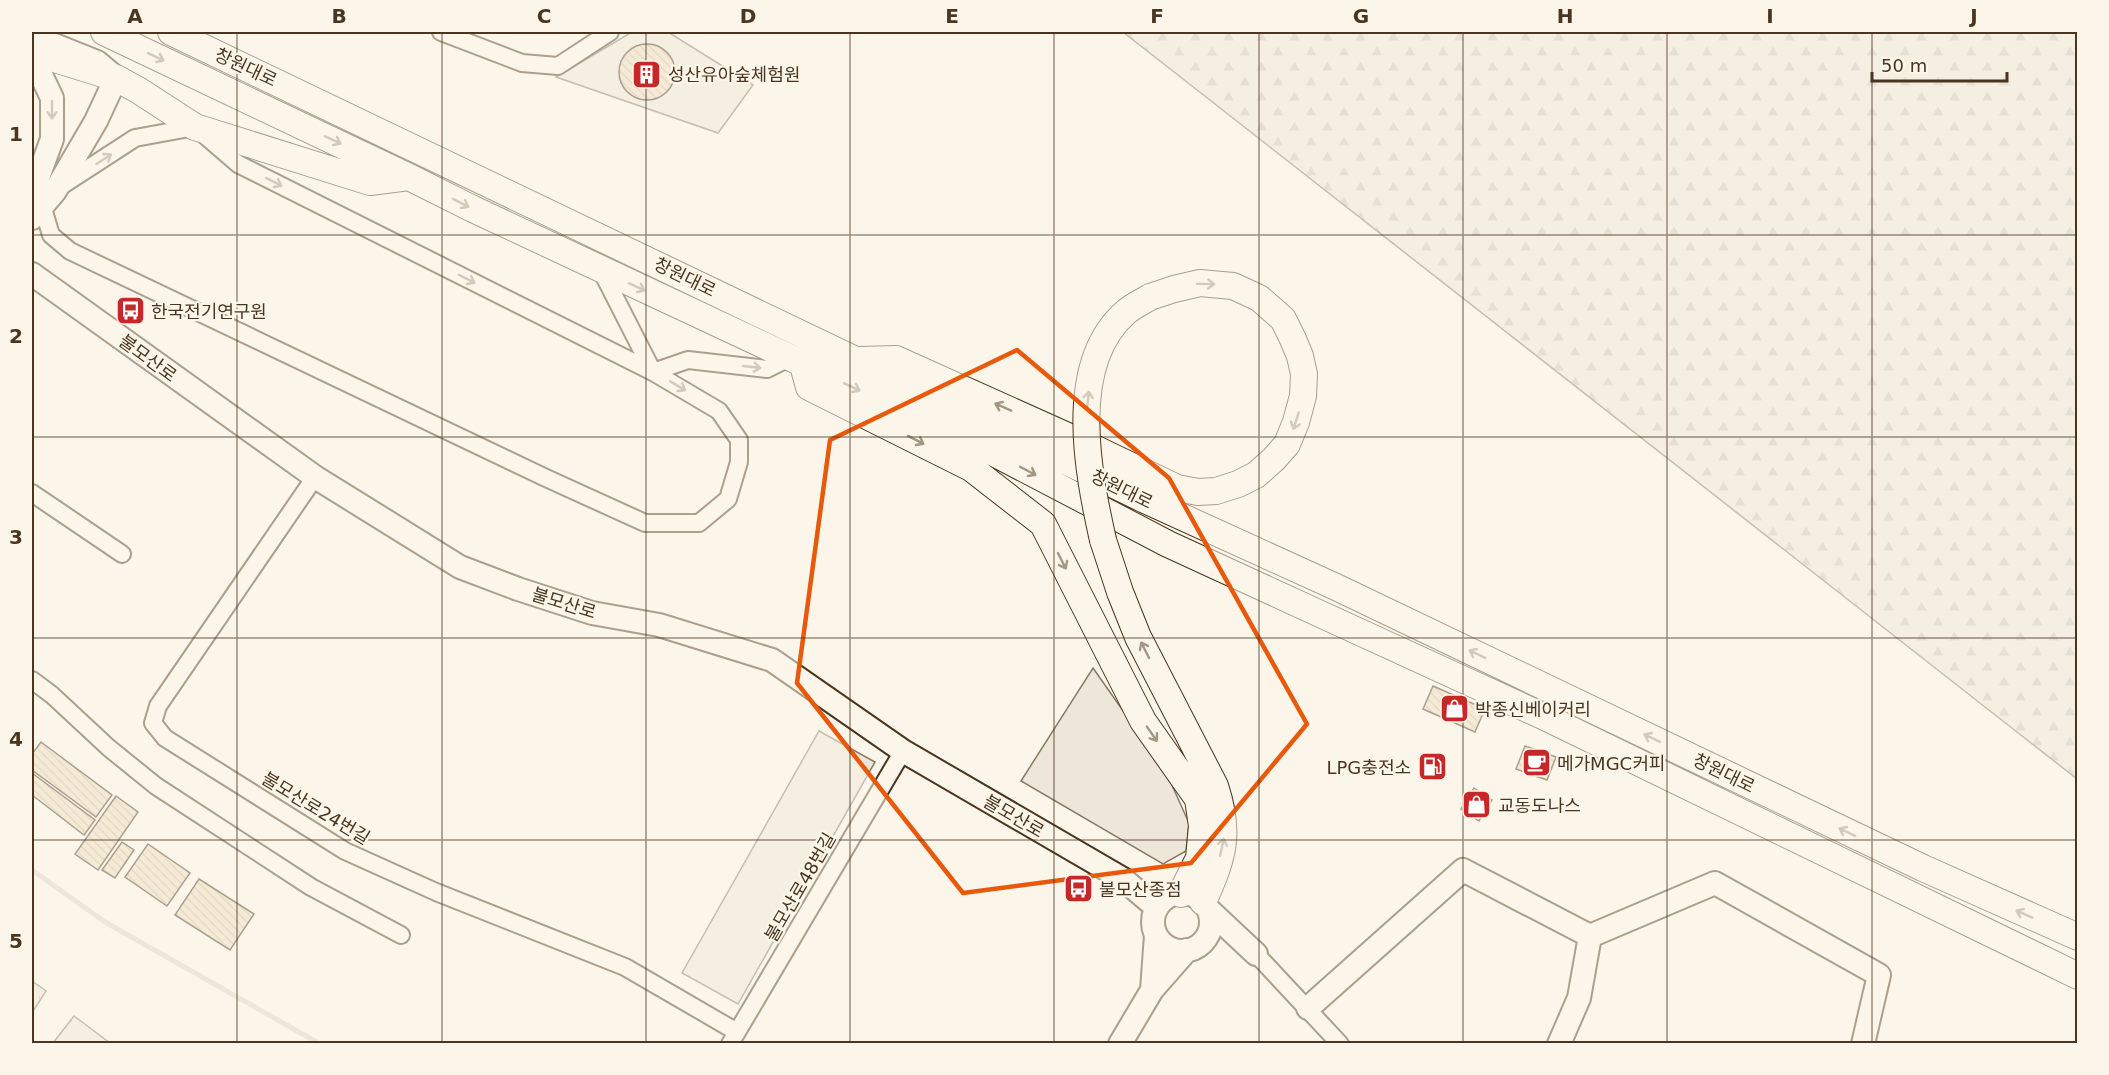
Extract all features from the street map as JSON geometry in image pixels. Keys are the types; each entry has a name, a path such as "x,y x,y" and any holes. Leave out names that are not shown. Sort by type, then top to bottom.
{"main road":[{"name":"창원대로","path":"104,32 409,177 473,210 992,452 1168,544 1546,718 2078,976"},
{"name":"창원대로","path":"171,32 1145,500 1336,587 1923,868 2078,938"},
{"path":"32,54 116,78 195,127 370,182 409,177"},
{"path":"855,360 896,359 1092,447 1177,488 1198,492 1216,491 1256,475 1287,444 1296,422 1303,396 1304,374 1300,356 1283,319 1259,298 1233,286 1200,283 1174,289 1150,297 1126,312 1106,336 1093,365 1087,404 1088,458 1094,501 1103,540 1138,637 1215,786 1223,810 1225,838 1217,871 1184,902"},
{"path":"796,362 809,387 971,468 1043,524 1143,721 1198,800 1202,826 1199,858 1184,902"}],"street":[{"path":"441,32 522,63 558,66 610,32"},
{"path":"32,36 97,62 116,78 96,121 40,202"},
{"path":"32,54 52,98 52,139 40,202 51,235 70,251 645,523 699,523 728,499 739,462 739,440 719,411 653,372 238,164 195,127 135,138 40,202"},
{"path":"601,270 653,372"},
{"name":"불모산로","path":"32,274 315,477 460,567 592,613 659,625 772,660 903,751 1123,879 1184,902 1256,954"},
{"path":"653,372 688,360 767,369 796,362"},
{"name":"불모산로24번길","path":"315,477 158,706 153,723 165,738 345,850 436,892 625,967 734,1038"},
{"path":"32,493 122,554"},
{"path":"32,680 156,786 311,887 402,935"},
{"name":"불모산로48번길","path":"734,1038 903,751"},
{"path":"1308,1008 1463,870 1590,936"},
{"path":"1590,936 1715,883 1879,975 1863,1044"},
{"path":"1120,1044 1152,990 1187,950 1203,942 1208,934 1210,918 1184,902 1153,926 1156,935 1152,990"},
{"path":"1208,934 1256,954 1340,1044"},
{"path":"1156,935 1169,948 1187,950"},
{"path":"1558,1044 1579,998 1590,936"}],"highlighted area":[{"path":"1017,350 1169,478 1307,724 1191,863 963,893 797,683 830,440"}],"green space":[{"path":"632,32 668,32 753,85 718,133 556,77"},
{"path":"1123,32 2077,32 2077,779"},
{"path":"1093,668 1166,772 1189,823 1186,851 1163,864 1021,781"},
{"path":"32,981 46,991 32,1013"},
{"path":"74,1016 110,1043 53,1043"}],"shaded area":[{"path":"819,731 875,762 738,1004 682,973"}],"building":[{"name":"성산유아숲체험원","path":"642,44 652,44 667,52 673,61 675,72 673,83 667,92 652,100 642,100 631,95 624,88 619,77 619,67 624,56 631,49"},
{"name":"박종신베이커리","path":"1433,686 1485,709 1475,732 1423,709"},
{"path":"41,742 112,795 96,817 32,770 32,754"},
{"name":"메가MGC커피","path":"1525,746 1556,757 1547,780 1516,769"},
{"path":"32,773 95,820 84,835 32,795"},
{"name":"교동도나스","path":"1474,788 1492,800 1479,821 1461,809"},
{"path":"116,796 138,812 98,870 75,854"},
{"path":"122,842 134,850 115,878 102,870"},
{"path":"148,844 190,873 167,906 125,877"},
{"path":"199,879 254,914 230,950 175,915"}],"waterway":[{"path":"32,870 105,922 320,1044"}],"place":[{"name":"성산유아숲체험원","path":"647,74"},
{"name":"한국전기연구원","path":"130,311"},
{"name":"박종신베이커리","path":"1454,709"},
{"name":"메가MGC커피","path":"1536,763"},
{"name":"LPG충전소","path":"1432,767"},
{"name":"교동도나스","path":"1477,805"},
{"name":"불모산종점","path":"1078,889"}]}
